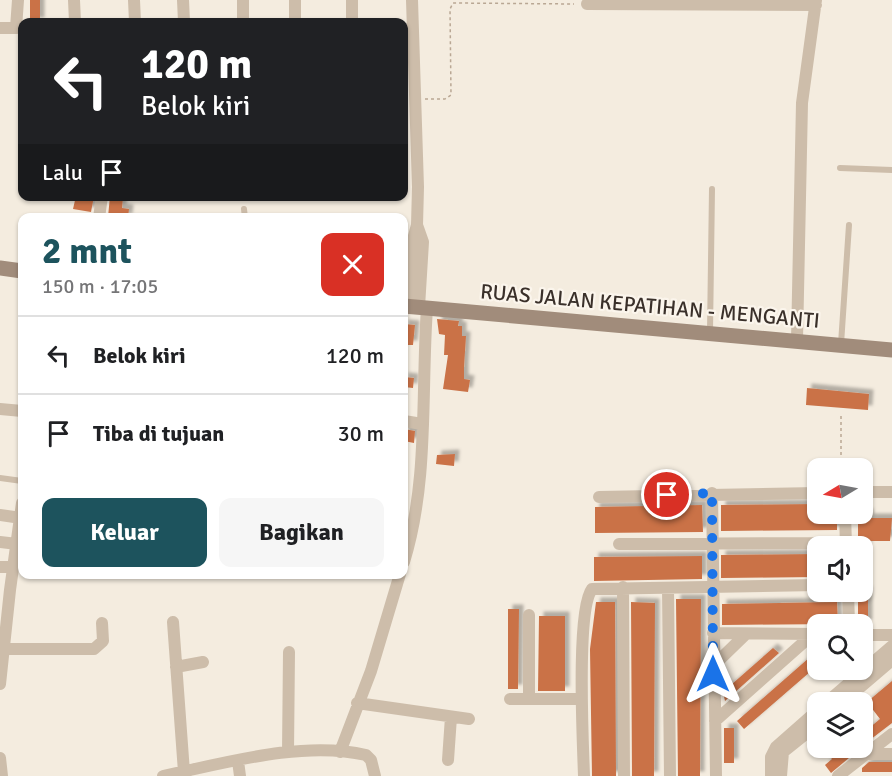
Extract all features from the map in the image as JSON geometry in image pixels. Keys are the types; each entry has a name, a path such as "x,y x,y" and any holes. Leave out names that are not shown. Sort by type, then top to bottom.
{"main road":[{"path":"0,268 18,270"},
{"name":"RUAS JALAN KEPATIHAN - MENGANTI","path":"415,307 892,350"}],"street":[{"path":"0,28 16,28 18,0"},
{"path":"74,0 75,18"},
{"path":"134,0 135,18"},
{"path":"183,0 184,18"},
{"path":"243,0 243,18"},
{"path":"295,0 295,18"},
{"path":"352,0 352,18"},
{"path":"408,544 416,507 422,423 412,243 417,225 412,0"},
{"path":"587,4 816,2 802,103 797,340"},
{"path":"0,409 18,411"},
{"path":"408,421 422,423"},
{"path":"873,492 892,492"},
{"path":"712,493 716,776"},
{"path":"600,497 712,493 807,493"},
{"path":"0,515 18,518"},
{"path":"0,684 18,537"},
{"path":"0,542 17,543"},
{"path":"619,544 807,545"},
{"path":"0,567 14,567"},
{"path":"340,752 371,671 399,579"},
{"path":"584,776 581,699 588,595 597,587 807,585"},
{"path":"622,587 624,776"},
{"path":"669,588 670,776"},
{"path":"529,615 529,699"},
{"path":"3,652 94,649 103,641 102,622"},
{"path":"173,622 184,772"},
{"path":"713,633 807,634"},
{"path":"713,666 746,634"},
{"path":"873,634 892,635"},
{"path":"715,720 807,641"},
{"path":"839,692 892,646"},
{"path":"288,752 289,652"},
{"path":"855,692 892,660"},
{"path":"176,667 203,662"},
{"path":"510,699 581,699"},
{"path":"357,703 469,719"},
{"path":"448,760 451,717"},
{"path":"771,776 771,757 776,747 807,720"},
{"path":"781,776 783,752 807,733"},
{"path":"873,749 892,734"},
{"path":"164,776 288,752 340,752 369,756 375,776"},
{"path":"873,754 892,754"},
{"path":"0,758 2,776"},
{"path":"838,776 862,758"},
{"path":"238,761 240,776"}],"lane":[{"path":"840,168 892,170"},
{"path":"710,332 712,189"},
{"path":"244,208 244,213"},
{"path":"841,345 849,225"},
{"path":"0,478 18,480"}],"path":[{"path":"414,98 445,99 451,95 450,9 453,3 587,4"},
{"path":"841,416 841,458"}],"building":[{"path":"30,0 40,0 40,18 30,18"},
{"path":"75,201 93,201 91,212 73,209"},
{"path":"110,201 123,201 122,208 129,209 129,213 108,213"},
{"path":"437,319 459,321 458,326 462,326 462,336 466,336 464,379 470,380 468,392 443,389 448,355 444,355 445,335 439,334"},
{"path":"408,324 415,325 413,345 408,345"},
{"path":"408,377 414,378 413,388 408,387"},
{"path":"807,388 869,394 868,410 806,405"},
{"path":"408,430 415,431 414,443 408,442"},
{"path":"455,454 454,466 436,464 437,455"},
{"path":"807,504 807,524 837,524 837,530 721,531 721,505"},
{"path":"702,505 703,532 595,533 595,507"},
{"path":"873,518 892,518 890,541 873,541 873,536 858,536 858,524 873,524"},
{"path":"807,554 807,577 721,578 721,555"},
{"path":"702,556 702,579 594,581 594,557"},
{"path":"676,599 701,599 700,776 678,776"},
{"path":"596,602 615,602 616,776 592,776 590,649"},
{"path":"631,602 655,603 654,776 632,776"},
{"path":"837,602 838,614 807,614 807,624 722,625 722,604"},
{"path":"858,602 868,602 868,614 858,614"},
{"path":"508,609 519,609 518,689 508,689"},
{"path":"539,616 565,616 565,691 538,691"},
{"path":"773,648 779,653 725,701 723,692"},
{"path":"807,660 807,675 744,729 737,721"},
{"path":"892,681 892,723 873,738 873,725 880,719 873,710 873,697"},
{"path":"724,728 734,728 734,763 724,763"},
{"path":"849,758 831,773 825,765 832,759"},
{"path":"869,762 892,762 892,772 862,772 862,768"}],"route":[{"path":"667,495 712,493 713,674"}]}
